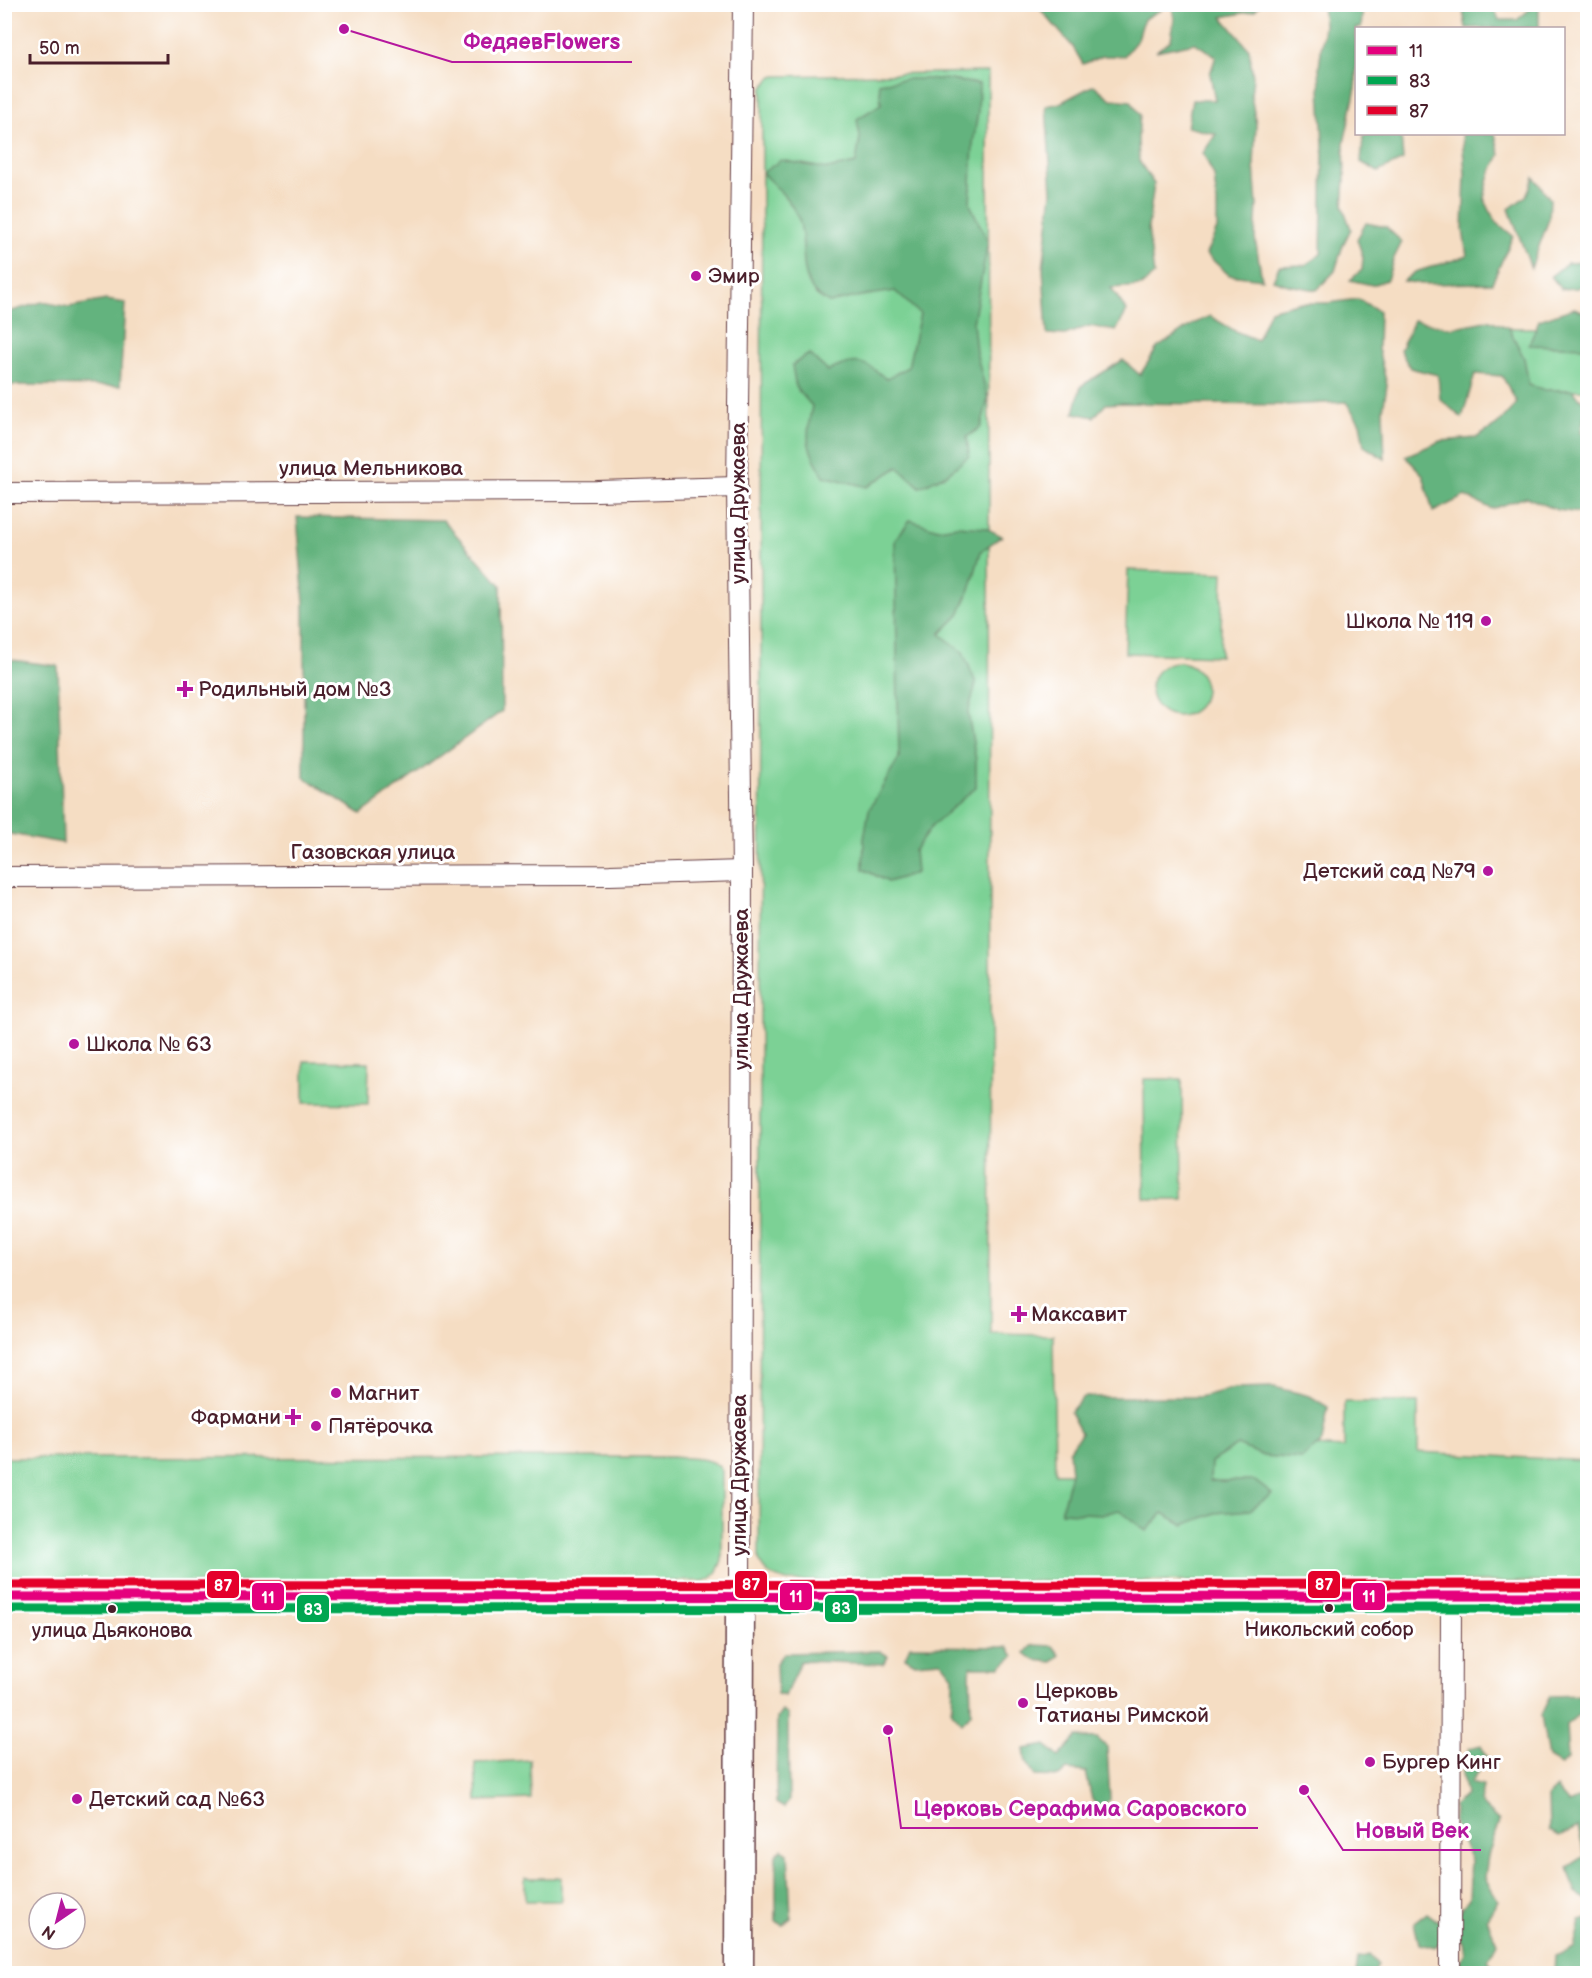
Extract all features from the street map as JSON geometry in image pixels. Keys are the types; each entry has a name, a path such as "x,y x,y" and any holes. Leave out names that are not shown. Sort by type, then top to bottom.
{"main road":[{"path":"4,1597 1587,1596"},
{"name":"улица Дружаева","path":"739,1974 740,1598"}],"street":[{"name":"улица Дружаева","path":"740,1598 742,871 737,488 742,4"},
{"name":"улица Мельникова","path":"4,493 597,491 737,488"},
{"name":"Газовская улица","path":"4,877 610,875 742,871"},
{"path":"1450,1974 1451,1595"}],"green space":[{"path":"1151,4 1161,10 1144,19 1138,39 1124,56 1103,56 1083,64 1073,47 1039,5"},
{"path":"1172,5 1260,5 1254,11 1222,17 1249,49 1253,77 1251,95 1256,124 1255,238 1262,279 1229,275 1206,254 1217,229 1217,204 1214,176 1203,153 1216,134 1187,127 1192,100 1215,100 1210,74 1216,56 1195,43 1156,51 1171,40 1174,19"},
{"path":"1322,5 1363,5 1361,27 1355,27 1355,93 1344,143 1343,207 1351,229 1335,271 1317,290 1273,280 1279,266 1305,265 1321,254 1323,145 1319,68 1324,25"},
{"path":"1462,5 1493,5 1499,20 1517,20 1535,5 1539,5 1539,27 1466,27"},
{"path":"988,72 991,1334 1053,1335 1055,1473 1071,1473 1238,1442 1344,1448 1344,1402 1418,1402 1418,1452 1587,1461 1587,1582 787,1581 770,1574 759,1560 762,89 770,78 776,76"},
{"path":"907,79 943,79 979,84 970,204 988,242 973,323 976,352 988,399 981,427 967,437 969,456 947,474 920,487 898,467 867,487 824,476 810,450 808,427 812,406 796,388 792,365 809,354 828,371 845,364 858,363 871,367 886,379 908,367 920,314 895,291 829,303 817,295 806,275 801,229 796,213 788,200 762,173 781,160 828,169 856,163 860,137 857,119 881,104 879,83"},
{"path":"1094,85 1111,99 1131,101 1140,115 1139,161 1154,184 1148,228 1154,275 1141,286 1111,288 1127,311 1116,331 1089,326 1065,335 1047,334 1043,269 1052,192 1046,106 1060,103"},
{"path":"1365,135 1401,135 1403,160 1378,172 1361,162"},
{"path":"1462,135 1495,135 1500,155 1490,174 1484,198 1495,221 1513,236 1492,283 1422,284 1403,281 1415,272 1467,256 1463,230 1465,174"},
{"path":"1534,177 1550,199 1549,219 1531,268 1509,209 1526,196"},
{"path":"1366,223 1386,227 1402,242 1387,280 1372,285 1350,280 1362,270 1363,257 1357,239"},
{"path":"1587,262 1587,284 1577,288 1561,289 1551,276 1567,263"},
{"path":"1358,299 1379,311 1378,349 1387,385 1383,410 1385,459 1364,446 1360,423 1346,402 1285,405 1123,403 1106,404 1094,417 1074,413 1081,386 1123,360 1140,375 1157,348 1193,324 1210,316 1235,331 1257,340 1270,310 1297,303 1328,303"},
{"path":"106,300 125,303 120,386 5,385 5,313 42,302 69,307"},
{"path":"1574,308 1587,313 1587,347 1529,345 1539,320"},
{"path":"1414,320 1451,328 1490,320 1509,328 1524,358 1529,385 1545,390 1572,390 1587,405 1581,432 1587,439 1587,514 1557,510 1526,497 1492,509 1465,496 1433,512 1423,475 1405,456 1441,441 1476,438 1497,425 1517,403 1502,376 1475,374 1462,418 1440,399 1438,375 1410,368 1400,350"},
{"path":"1509,328 1587,328 1587,390 1510,391"},
{"path":"297,517 443,520 501,585 502,711 361,814 304,777 304,603"},
{"path":"910,520 938,529 957,526 986,528 1002,536 981,551 971,587 959,615 940,634 963,652 976,683 968,713 976,760 976,787 932,826 914,851 916,873 888,882 863,869 864,839 869,810 899,758 895,540"},
{"path":"1128,570 1223,573 1220,656 1125,653"},
{"path":"4,659 58,666 63,843 5,833"},
{"path":"1173,662 1183,662 1193,666 1201,674 1205,689 1201,704 1193,712 1183,716 1173,716 1163,712 1155,704 1151,694 1151,684 1155,674 1163,666"},
{"path":"304,1061 369,1062 368,1104 304,1103"},
{"path":"1144,1079 1182,1079 1183,1199 1145,1199"},
{"path":"1274,1387 1310,1396 1328,1407 1322,1442 1301,1459 1264,1456 1237,1445 1211,1462 1210,1481 1255,1481 1272,1494 1250,1510 1215,1513 1184,1525 1163,1513 1146,1531 1119,1510 1103,1514 1061,1512 1071,1473 1069,1451 1081,1433 1070,1412 1083,1397 1199,1397 1234,1388"},
{"path":"673,1457 707,1461 718,1466 722,1471 722,1560 716,1573 704,1581 5,1584 4,1458"},
{"path":"1032,1645 1053,1646 1060,1655 1052,1662 1034,1660 1025,1653"},
{"path":"910,1646 1008,1647 1014,1656 1001,1667 970,1667 971,1713 962,1723 952,1712 953,1676 941,1661 915,1663 905,1657"},
{"path":"880,1651 888,1656 883,1664 800,1661 785,1696 777,1694 776,1663 784,1653"},
{"path":"1587,1695 1587,1715 1578,1715 1566,1725 1568,1759 1560,1765 1548,1758 1541,1715 1550,1696"},
{"path":"782,1711 788,1715 789,1800 784,1808 776,1803 777,1718"},
{"path":"1077,1737 1097,1738 1107,1747 1110,1799 1100,1808 1092,1800 1086,1772 1067,1770 1059,1777 1035,1776 1026,1763 1024,1749 1046,1745 1059,1757"},
{"path":"1481,1745 1488,1759 1470,1783 1483,1786 1480,1803 1499,1821 1488,1856 1485,1878 1498,1900 1487,1919 1497,1943 1488,1960 1498,1973 1462,1973 1456,1968 1465,1954 1463,1941 1447,1934 1436,1948 1419,1944 1414,1923 1427,1913 1438,1921 1452,1922 1469,1898 1471,1860 1453,1822 1454,1805 1466,1795 1462,1774 1469,1748"},
{"path":"530,1760 531,1799 477,1801 475,1763"},
{"path":"1556,1788 1569,1803 1587,1794 1587,1900 1576,1893 1568,1867 1585,1856 1578,1827 1560,1836 1549,1831 1548,1796"},
{"path":"782,1849 788,1853 791,1918 783,1925 776,1921 776,1855"},
{"path":"525,1878 561,1878 561,1901 525,1901"},
{"path":"1587,1919 1587,1973 1554,1973 1555,1956 1574,1949 1580,1921"},
{"path":"1369,1955 1378,1965 1374,1973 1356,1973 1358,1958"}],"transit line":[{"name":"87","path":"4,1585 1588,1584"},
{"name":"11","path":"4,1597 1588,1596"},
{"name":"83","path":"4,1609 1588,1608"}],"place":[{"name":"ФедяевFlowers","path":"344,29"},
{"name":"Эмир","path":"696,276"},
{"name":"Школа № 119","path":"1486,621"},
{"name":"Родильный дом №3","path":"185,689"},
{"name":"Детский сад №79","path":"1488,871"},
{"name":"Школа № 63","path":"74,1044"},
{"name":"Максавит","path":"1019,1314"},
{"name":"Магнит","path":"336,1393"},
{"name":"Фармани","path":"293,1417"},
{"name":"Пятёрочка","path":"316,1426"},
{"name":"Никольский собор","path":"1329,1608"},
{"name":"улица Дьяконова","path":"112,1609"},
{"name":"Церковь Татианы Римской","path":"1023,1703"},
{"name":"Церковь Серафима Саровского","path":"888,1730"},
{"name":"Бургер Кинг","path":"1370,1762"},
{"name":"Новый Век","path":"1304,1790"},
{"name":"Детский сад №63","path":"77,1799"}]}
